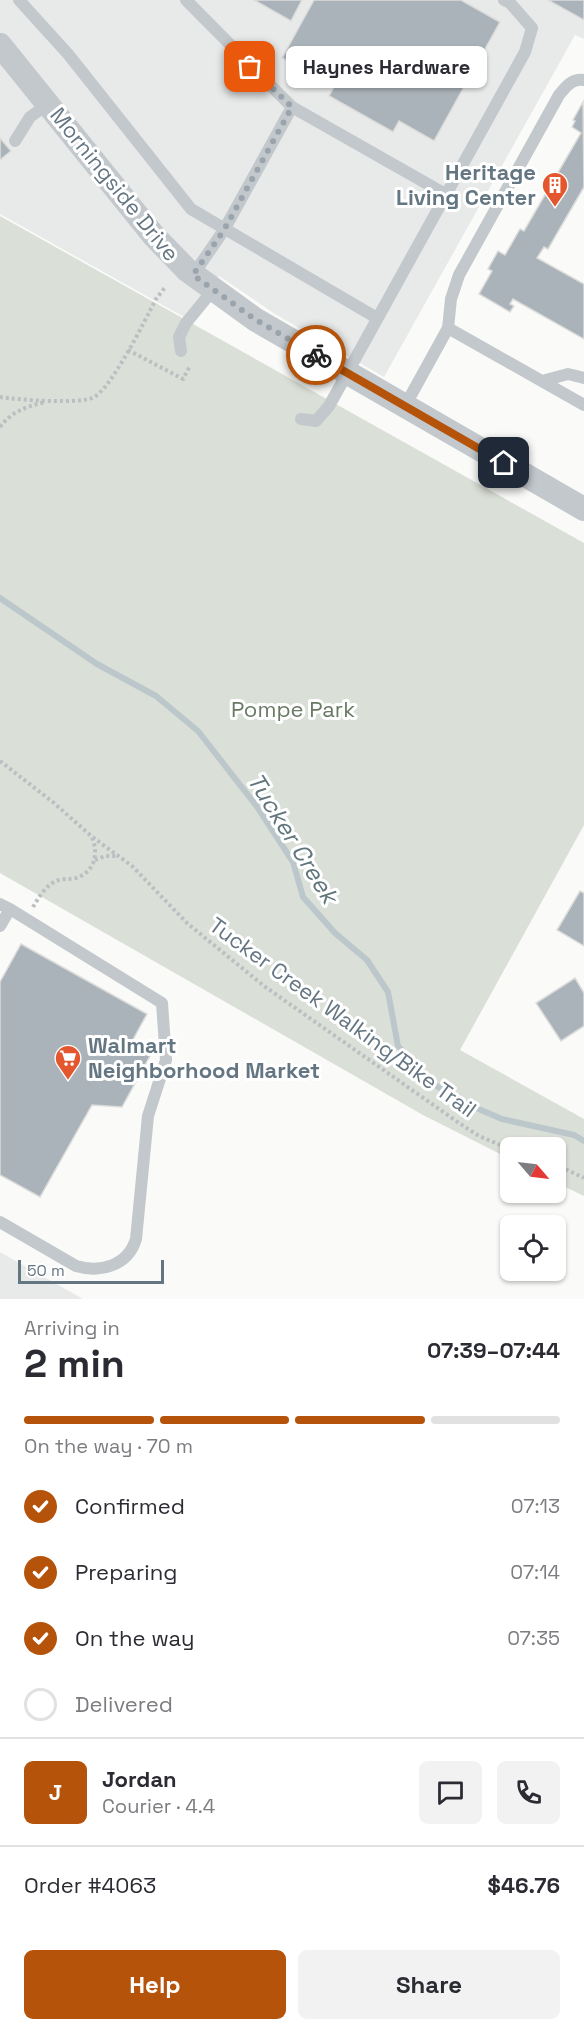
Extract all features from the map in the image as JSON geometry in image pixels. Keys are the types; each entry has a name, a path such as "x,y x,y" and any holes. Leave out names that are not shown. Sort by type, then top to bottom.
{"street":[{"name":"Morningside Drive","path":"0,45 154,236 193,275 256,320 584,509"}],"lane":[{"path":"20,0 68,54 191,209 378,318"},
{"path":"186,0 292,107 447,195"},
{"path":"301,419 316,421 329,406 525,52 532,28 510,3 504,0"},
{"path":"405,406 448,328 451,299 459,275 559,95 569,83 584,80"},
{"path":"15,141 30,117 48,104"},
{"path":"193,275 224,230 292,107"},
{"path":"181,351 179,337 186,323 213,290"},
{"path":"448,328 584,405"},
{"path":"542,381 568,374 584,378"},
{"path":"0,926 5,907 162,1003 166,1060 148,1116 135,1239 129,1253 122,1260 105,1268 86,1269 76,1266 0,1222"}],"path":[{"path":"0,397 34,401 92,398 100,393 109,384 166,286"},
{"path":"128,350 183,379 190,366"},
{"path":"0,427 7,417 18,410 53,400"},
{"name":"Tucker Creek Walking/Bike Trail","path":"0,760 145,879 187,923 264,986 459,1123 479,1136 500,1145"},
{"path":"91,836 96,847 95,861"},
{"path":"33,908 50,885 59,880 78,877 95,861 105,856 118,856"},
{"path":"566,1169 584,1178"}],"shaded area":[{"path":"0,0 584,0 584,39 575,35 384,377 275,314 219,276 184,317 0,214"},
{"path":"0,1252 83,1299 0,1299"}],"green space":[{"name":"Pompe Park","path":"0,216 584,543 584,825 460,1050 584,1119 584,1196 566,1187 566,1137 500,1137 500,1154 423,1115 0,873"}],"building":[{"path":"254,0 302,0 291,21"},
{"path":"314,0 461,0 500,22 434,141 399,121 393,132 329,96 334,87 282,58"},
{"path":"548,0 584,0 584,20"},
{"name":"Heritage Living Center","path":"583,102 584,187 548,249 544,247 537,258 584,284 584,339 513,299 510,304 514,306 510,312 479,294 492,271 488,269 498,251 505,255 520,229 524,231 581,133 572,127 575,121 573,120"},
{"path":"0,138 11,151 0,160"},
{"path":"580,891 584,893 584,946 557,930"},
{"name":"Walmart Neighborhood Market","path":"21,944 147,1014 130,1045 150,1056 122,1107 92,1105 40,1197 0,1175 0,982"},
{"path":"575,978 584,993 584,1026 561,1041 536,1003"}],"waterway":[{"name":"Tucker Creek","path":"0,598 97,664 156,696 198,731 258,808 293,862 303,897 335,933 367,960 388,992 398,1046 435,1085 467,1104 502,1119 574,1135 584,1141"}],"way so far":[{"path":"250,67 292,107 224,230 193,275 256,320 316,355"}],"place":[{"name":"Haynes Hardware","path":"250,67"},
{"name":"Heritage Living Center","path":"555,208"},
{"name":"Walmart Neighborhood Market","path":"68,1081"}],"route":[{"path":"316,355 504,463"}]}
